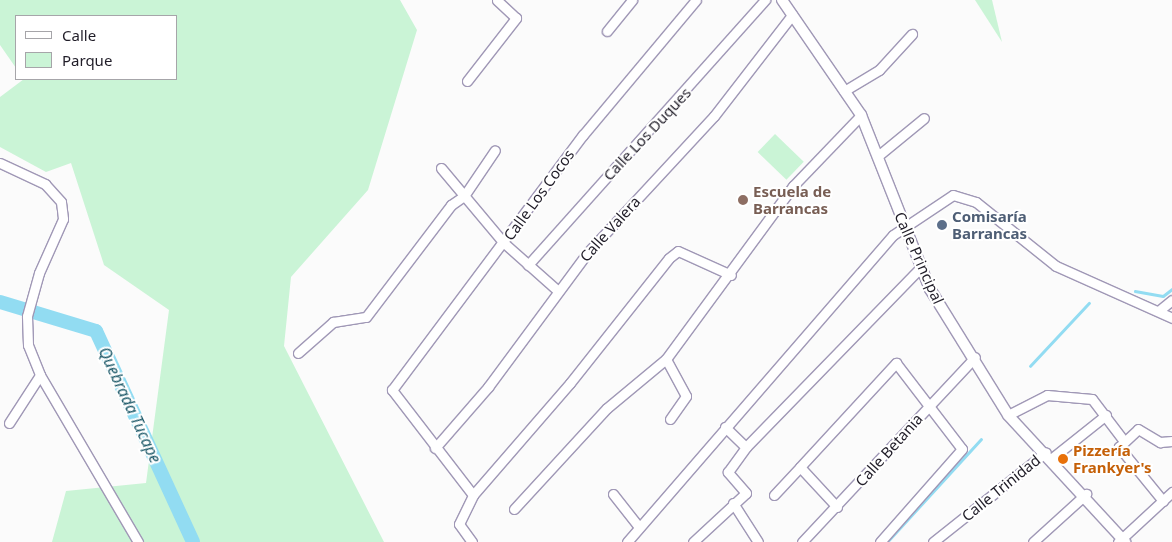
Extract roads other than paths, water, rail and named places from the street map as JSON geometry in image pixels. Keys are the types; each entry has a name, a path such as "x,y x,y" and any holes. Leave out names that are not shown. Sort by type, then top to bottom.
{"street":[{"path":"467,81 516,18 497,0"},
{"path":"607,31 632,0"},
{"name":"Calle Los Cocos","path":"435,448 394,396 395,384 504,243 583,135 648,62 696,0"},
{"name":"Calle Los Duques","path":"528,265 764,0"},
{"name":"Calle Principal","path":"782,0 861,115 879,155 903,226 944,314 975,357 1008,415 1086,494 1122,541"},
{"name":"Calle Valera","path":"435,448 488,387 557,290 714,116 792,15"},
{"path":"844,90 878,70 912,34"},
{"path":"514,509 607,408 666,359 731,275 793,186 861,115"},
{"path":"879,155 924,118"},
{"path":"298,353 333,322 366,317 451,205 464,196 495,150"},
{"path":"0,163 46,184 62,209 64,218 39,273 27,316 28,345 40,375 72,422 138,542"},
{"path":"441,168 504,243 557,290"},
{"path":"627,542 725,427 903,226 953,195 966,196 1056,266 1161,309 1172,318"},
{"path":"472,542 459,524 473,495 570,383 669,258 678,251 731,275"},
{"path":"693,542 746,492 728,472 746,446 921,267"},
{"path":"1161,309 1172,300"},
{"name":"Calle Betania","path":"802,542 837,507 975,357"},
{"path":"666,359 686,396 670,419"},
{"path":"774,495 892,365 901,365 927,407 962,449 880,542"},
{"path":"9,423 40,375"},
{"path":"1008,415 1047,395 1092,399 1124,441"},
{"name":"Calle Trinidad","path":"933,542 1106,415"},
{"path":"725,427 746,446"},
{"path":"1163,501 1132,468 1119,447 1124,441 1143,429 1153,439 1172,441"},
{"path":"435,448 473,495"},
{"path":"800,467 837,507"},
{"path":"1122,541 1172,492"},
{"path":"613,494 639,527"},
{"path":"1033,542 1086,494"},
{"path":"733,503 758,542"}],"waterway":[{"path":"1135,291 1163,296 1172,289"},
{"name":"Quebrada Tucape","path":"0,302 96,331 193,542"},
{"path":"1030,366 1089,303"},
{"path":"887,542 981,439"}],"place":[{"name":"Escuela de Barrancas","path":"743,200"},
{"name":"Comisaría Barrancas","path":"942,225"},
{"name":"Pizzería Frankyer's","path":"1063,459"}]}
